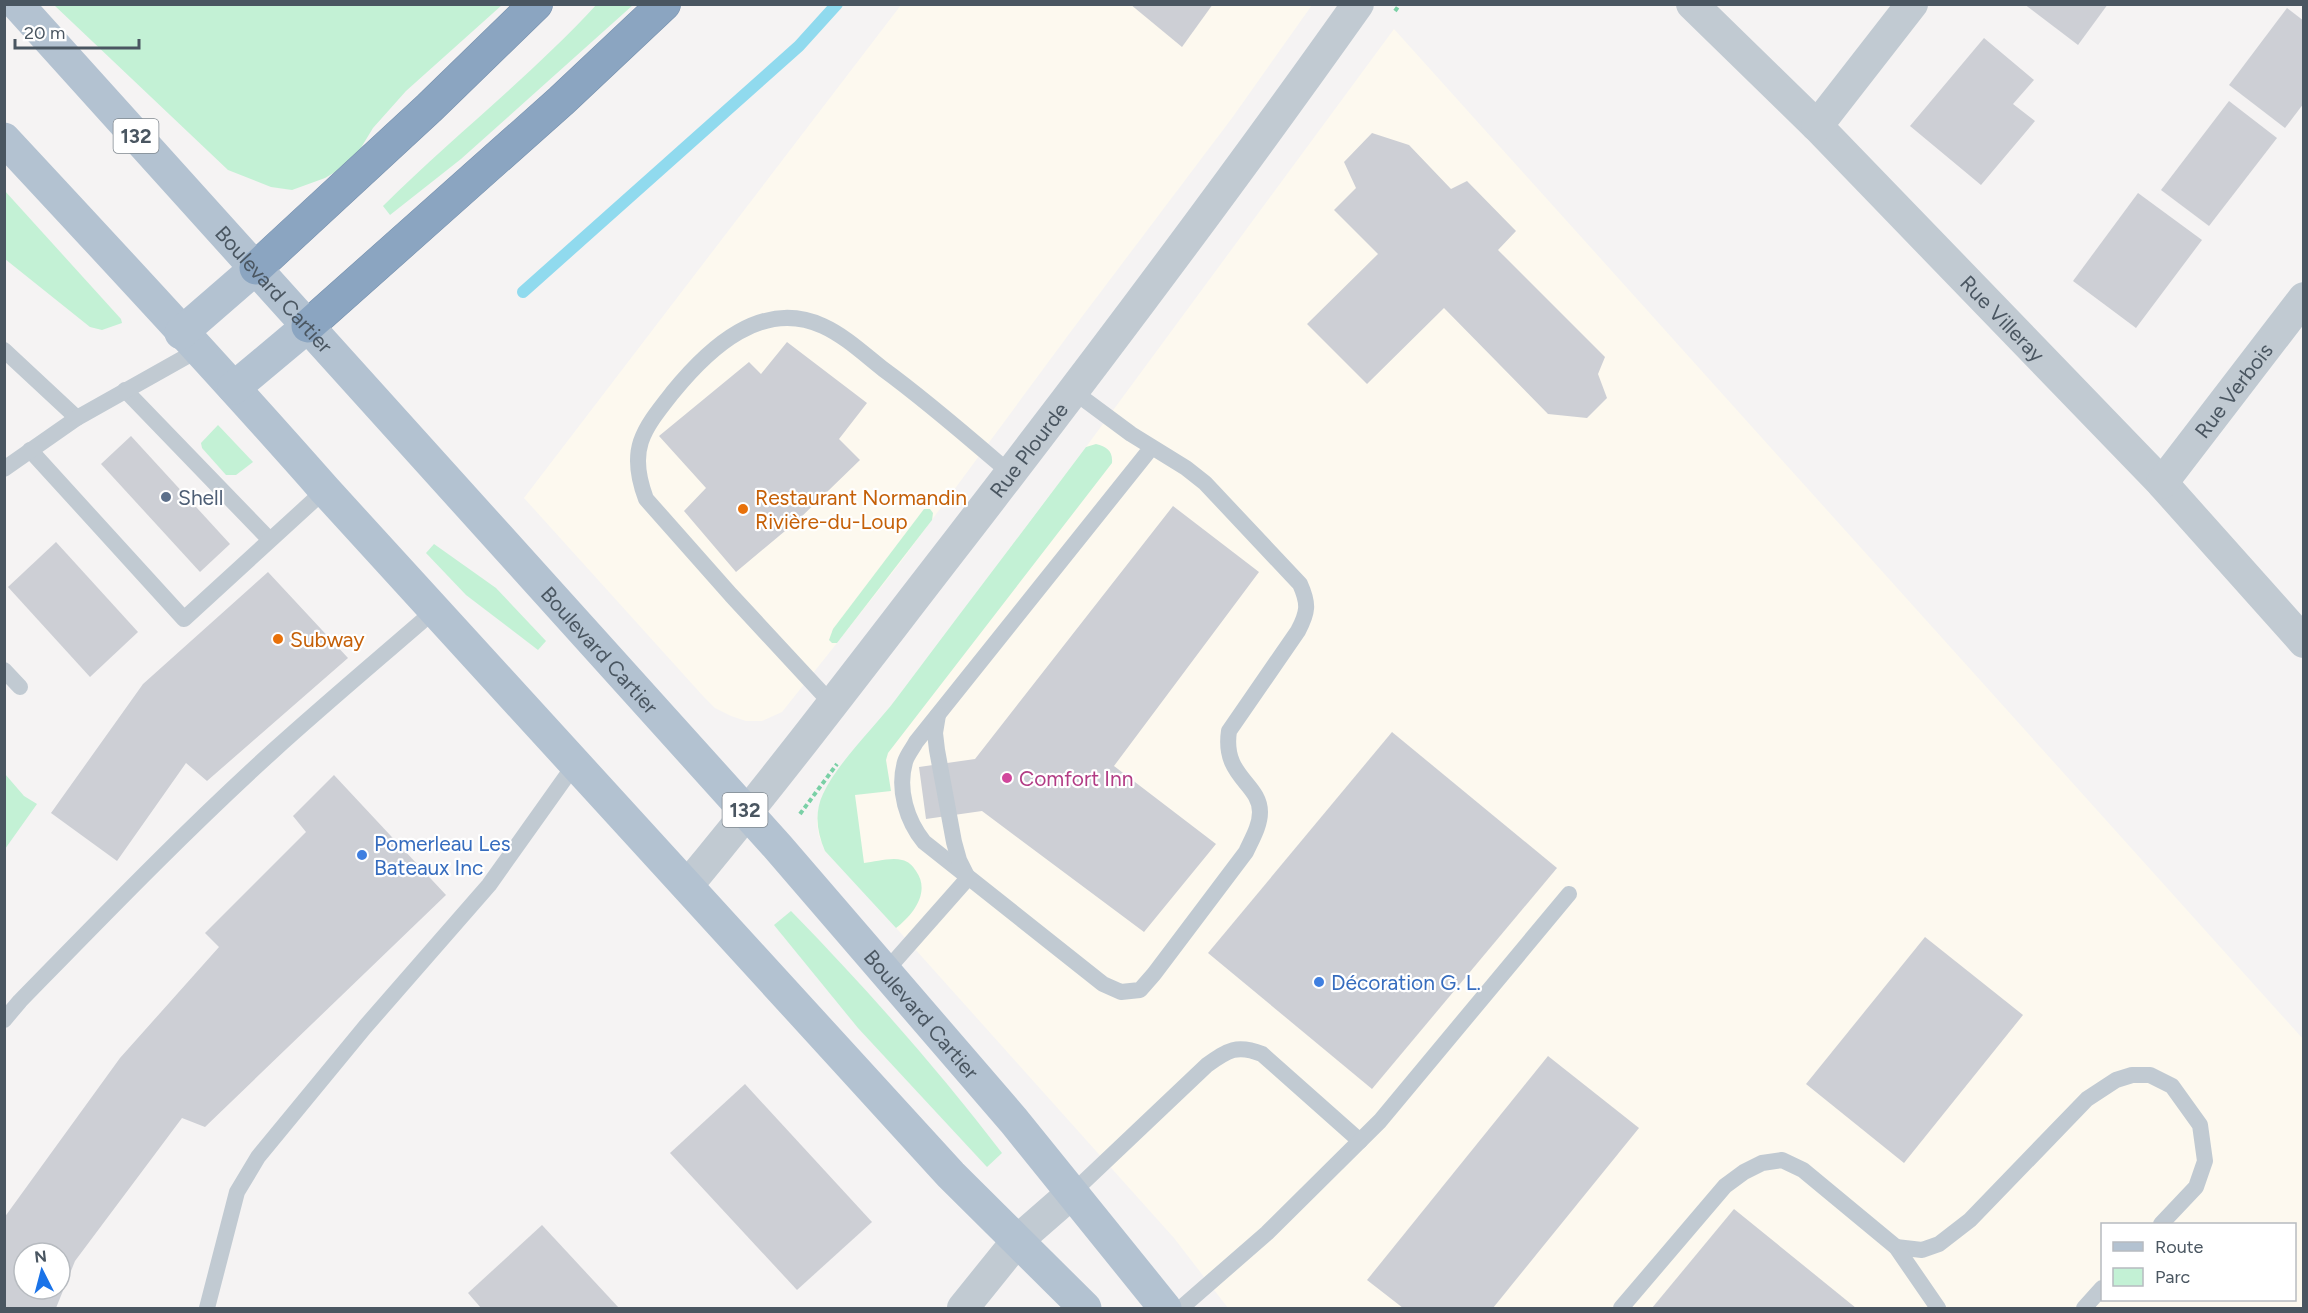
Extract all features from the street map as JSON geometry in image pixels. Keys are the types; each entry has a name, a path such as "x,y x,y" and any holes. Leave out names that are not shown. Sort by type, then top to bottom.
{"highway":[{"path":"256,268 429,108 537,4"},
{"path":"308,326 561,101 664,4"}],"main road":[{"name":"Boulevard Cartier","path":"17,4 747,813 1014,1121 1165,1308"},
{"path":"4,139 951,1175 1085,1308"},
{"path":"190,341 256,268"},
{"path":"234,388 308,326"}],"street":[{"name":"Rue Plourde","path":"687,886 832,704 1073,391 1262,141 1358,4"},
{"name":"Rue Villeray","path":"1692,4 1816,126 2162,483 2304,642"},
{"path":"1816,126 1912,4"},
{"name":"Rue Verbois","path":"2162,483 2304,298"},
{"path":"963,1308 1017,1241 1072,1193"}],"lane":[{"path":"832,704 646,499 639,481 637,451 646,426 688,373 717,345 746,326 766,320 784,318 805,320 824,327 856,348 916,393 1010,473"},
{"path":"4,470 77,418 125,390 190,341"},
{"path":"4,350 77,418"},
{"path":"125,390 269,539"},
{"path":"1073,391 1205,483 1300,584 1306,598 1306,615 1298,631 1228,731 1226,746 1232,766 1258,799 1260,812 1257,831 1246,852 1140,990 1121,992 1103,984 924,842 913,828 906,812 903,779 905,761 916,742 1152,447"},
{"path":"30,450 184,619 325,490"},
{"path":"4,1020 148,869 274,750 435,610"},
{"path":"4,670 20,687"},
{"path":"939,714 935,733 941,773 954,842 968,878"},
{"path":"207,1308 237,1192 258,1157 365,1027 489,885 575,764"},
{"path":"885,972 968,878"},
{"path":"1181,1308 1267,1233 1380,1121 1569,894"},
{"path":"1072,1193 1207,1065 1226,1052 1245,1047 1262,1054 1360,1141"},
{"path":"1896,1247 1922,1250 1939,1244 1970,1220 2087,1099 2116,1080 2132,1075 2150,1075 2172,1086 2200,1125 2205,1161 2196,1187 2162,1223"},
{"path":"1621,1308 1725,1186 1744,1172 1762,1163 1782,1160 1803,1170 1896,1247 1938,1308"},
{"path":"2084,1308 2101,1290"}],"shaded area":[{"path":"901,5 1312,5 1232,118 900,563 837,643 782,712 762,721 746,721 715,708 703,696 524,498"},
{"path":"1394,29 2303,1039 2303,1308 1228,1308 1174,1238 825,851 817,824 818,810 824,792 846,760 885,714 1086,447"}],"green space":[{"path":"597,4 633,5 461,159 390,215 383,206 545,57"},
{"path":"54,5 502,5 406,91 373,128 347,165 325,178 292,190 271,187 228,170"},
{"path":"4,190 121,319 122,323 102,330 90,327 5,259"},
{"path":"218,425 253,462 236,475 226,475 202,448 201,443"},
{"path":"1096,444 1108,450 1112,463 888,753 886,760 891,791 855,795 864,863 898,859 913,867 920,879 922,887 918,902 914,910 896,928 825,851 818,822 820,801 837,770 896,699 1086,447"},
{"path":"924,509 930,509 933,513 932,520 837,643 832,643 829,640 833,629"},
{"path":"434,544 496,588 546,641 538,650 466,595 426,553"},
{"path":"5,774 24,796 37,804 5,849"},
{"path":"791,911 900,1029 1002,1153 987,1167 858,1028 774,925"}],"building":[{"path":"1130,4 1213,4 1182,47"},
{"path":"2024,4 2108,4 2078,45"},
{"path":"2287,8 2304,21 2304,103 2285,128 2229,85"},
{"path":"1984,38 2034,80 2013,104 2035,121 1981,185 1910,126"},
{"path":"2229,101 2277,138 2209,226 2161,190"},
{"path":"1372,133 1409,145 1451,189 1467,181 1516,231 1498,250 1605,357 1598,374 1607,398 1587,418 1548,414 1444,308 1367,384 1307,324 1378,254 1334,210 1356,188 1344,162"},
{"path":"2138,193 2202,240 2136,328 2073,281"},
{"path":"787,342 867,403 839,439 860,460 797,521 736,572 684,511 706,488 659,436 749,362 761,374"},
{"path":"131,436 230,544 200,572 101,464"},
{"path":"1173,506 1259,572 1114,766 1216,844 1144,932 982,811 926,819 919,767 975,759"},
{"path":"56,542 138,632 90,677 8,587"},
{"path":"268,572 348,658 207,781 186,763 117,861 51,813 143,684"},
{"path":"1392,732 1557,868 1372,1089 1208,953"},
{"path":"334,775 446,895 205,1127 182,1118 75,1261 72,1268 72,1241 12,1241 12,1301 59,1301 56,1308 4,1308 4,1218 120,1058 219,947 205,933 306,832 293,816"},
{"path":"1925,937 2023,1015 1904,1163 1806,1084"},
{"path":"1548,1056 1639,1128 1493,1308 1403,1308 1367,1280"},
{"path":"745,1084 872,1222 797,1290 670,1153"},
{"path":"1734,1209 1856,1308 1652,1308"},
{"path":"542,1225 619,1308 481,1308 468,1293"}],"waterway":[{"path":"523,292 799,46 837,4"}],"place":[{"name":"Shell","path":"166,497"},
{"name":"Restaurant Normandin Rivière-du-Loup","path":"743,509"},
{"name":"Subway","path":"278,639"},
{"name":"Comfort Inn","path":"1007,778"},
{"name":"Pomerleau Les Bateaux Inc","path":"362,855"},
{"name":"Décoration G. L.","path":"1319,982"}]}
